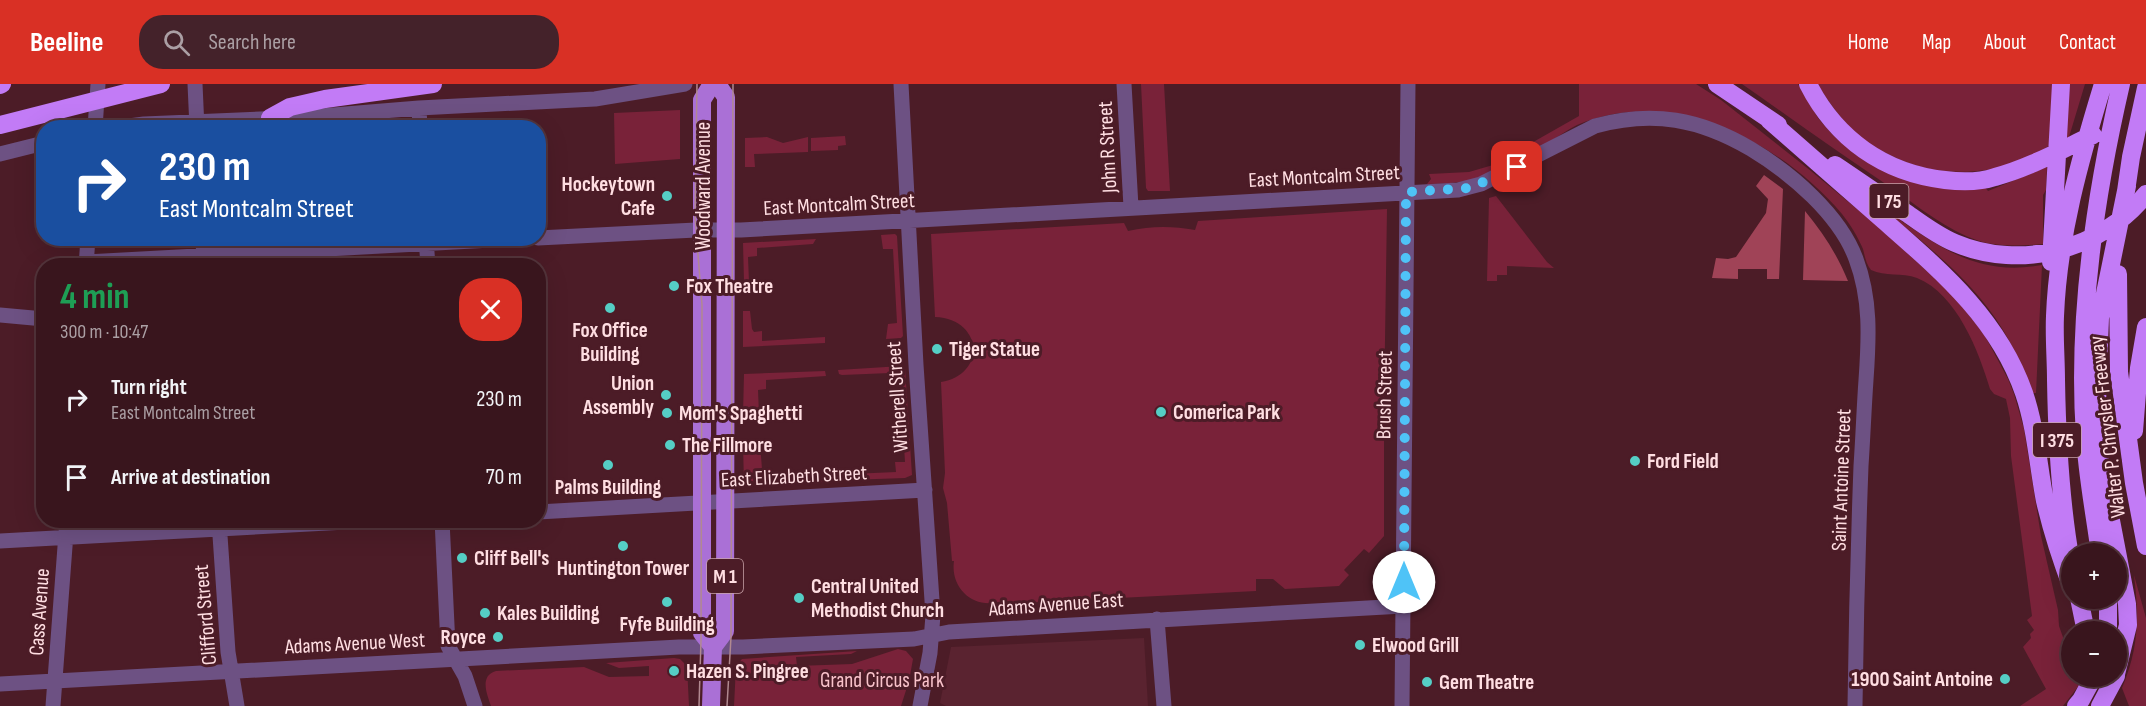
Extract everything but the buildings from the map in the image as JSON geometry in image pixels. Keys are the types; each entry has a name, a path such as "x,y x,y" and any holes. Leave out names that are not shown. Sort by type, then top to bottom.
{"highway":[{"path":"0,125 161,84"},
{"path":"270,118 290,107 325,99 433,84"},
{"name":"I 75","path":"1717,84 1918,221 1953,242 1979,251 2021,256 2062,250 2082,243 2113,226 2146,194"},
{"path":"1808,84 1819,105 1841,132 1867,153 1894,168 1923,178 1959,182 1994,178 2146,110"},
{"path":"2055,316 2050,258 2061,84"},
{"name":"Walter P. Chrysler Freeway","path":"2069,543 2061,494 2057,442 2055,316 2072,199 2086,137 2103,84"},
{"path":"2121,84 2111,126 2096,221 2085,328 2083,388 2085,437 2103,525 2125,590 2127,629"},
{"name":"Walter P. Chrysler Freeway","path":"2146,88 2127,186 2119,265 2117,336 2119,372 2131,466 2146,546"},
{"path":"1769,120 1941,271 1971,302 1994,331 2014,368 2024,394 2034,431 2045,499 2061,557"},
{"path":"2101,543 2103,525 2097,389 2100,318 2127,186"},
{"path":"2131,466 2139,369 2146,327"},
{"path":"2076,706 2088,687"},
{"path":"2103,687 2109,706"},
{"path":"2100,706 2110,687"}],"main road":[{"name":"Woodward Avenue","path":"712,84 702,100 702,633 713,647"},
{"name":"Woodward Avenue","path":"711,706 713,647 725,631 726,97 717,84"}],"street":[{"path":"95,120 98,84"},
{"path":"195,84 197,120 270,118 595,99 685,84"},
{"name":"Witherell Street","path":"902,84 916,365 933,635 920,706"},
{"name":"John R Street","path":"1124,84 1131,207"},
{"name":"Brush Street","path":"1402,706 1408,84"},
{"path":"419,108 420,120"},
{"name":"East Montcalm Street","path":"546,238 726,230 1470,188 1517,167 1595,126 1627,118 1668,118 1719,133 1770,162 1819,204 1841,231 1856,257"},
{"path":"0,154 36,145"},
{"path":"237,258 370,246"},
{"name":"Saint Antoine Street","path":"1855,706 1861,466 1869,328 1868,302 1856,257"},
{"path":"0,315 36,318"},
{"name":"East Elizabeth Street","path":"546,512 925,490"},
{"name":"Cass Avenue","path":"53,706 67,528"},
{"path":"0,541 184,528"},
{"name":"Clifford Street","path":"219,528 223,598 237,706"},
{"path":"442,528 448,646 465,676 475,706"},
{"name":"Adams Avenue East","path":"713,647 914,639 970,631 1403,606"},
{"path":"1156,619 1164,706"},
{"name":"Adams Avenue West","path":"0,684 231,670 713,647"}],"shaded area":[{"path":"1764,175 1783,189 1779,279 1767,279 1767,269 1738,269 1738,279 1712,278 1716,258 1736,257 1766,213 1768,199 1756,186"},
{"path":"1805,211 1829,244 1848,281 1803,280"},
{"path":"1144,638 1148,706 946,706 940,703 951,647"}],"green space":[{"path":"1141,84 1164,84 1170,191 1148,191 1146,188"},
{"path":"1579,84 1696,84 1721,100 1811,171 1880,228 1953,295 1984,334 2008,379 2024,429 2041,536 2058,610 2061,632 2061,687 2078,687 2063,706 2020,706 2046,689 2023,647 2031,638 2030,634 2034,630 2027,620 2032,616 2011,456 2010,418 2006,399 1994,394 1990,389 1973,342 1955,310 1931,286 1917,278 1871,270 1859,240 1842,214 1817,188 1788,164 1756,143 1722,127 1686,116 1649,111 1613,114 1577,125 1511,167 1491,175 1459,182 1427,184 1431,179 1429,174 1469,172 1493,165 1579,116"},
{"path":"1742,84 1798,84 1818,118 1856,155 1984,186 1988,191 2047,167 2046,190 2043,195 2043,244 2019,246 1994,244 1979,241 1956,231"},
{"path":"1817,84 2053,84 2051,145 2018,163 1985,170 1952,172 1919,167 1864,141 1844,121"},
{"path":"2067,84 2085,84 2069,137 2063,140"},
{"path":"680,110 680,159 615,164 614,113"},
{"path":"845,136 846,145 838,146 838,150 811,151 811,138"},
{"path":"767,137 783,143 808,137 808,152 754,154 755,167 745,167 745,138"},
{"path":"1496,196 1554,268 1507,266 1507,275 1497,275 1497,281 1487,281 1489,198"},
{"name":"Comerica Park","path":"1387,209 1384,406 1380,406 1380,418 1384,418 1384,536 1369,553 1364,549 1344,570 1349,575 1339,586 1285,589 1273,579 1256,579 1256,591 1000,604 999,602 980,602 965,594 956,580 954,571 947,503 943,488 945,473 941,382 956,377 966,369 972,358 973,347 970,336 963,327 951,320 935,317 931,234 1124,223 1128,231 1162,227 1195,230 1198,221"},
{"path":"1890,213 1943,248 1979,263 2019,268 2042,265 2036,393 2033,393 2003,330 1979,297 1951,267"},
{"path":"895,234 897,236 903,336 886,339 888,324 897,323 893,249 883,249 881,235"},
{"path":"816,239 813,244 757,248 757,256 748,257 749,282 744,282 743,243"},
{"path":"743,311 750,311 752,329 754,332 762,331 762,341 825,337 825,343 743,347"},
{"path":"902,366 905,368 912,475 905,478 848,480 851,474 896,472 895,462 905,462 900,382 891,382 890,373 842,375 838,370"},
{"path":"825,371 826,376 766,380 766,389 758,390 759,415 743,415 744,374"},
{"path":"760,443 762,469 771,469 772,478 825,476 828,477 829,482 744,484 743,444"},
{"path":"2134,575 2146,618 2146,706 2129,706 2122,688 2127,687 2127,676 2135,646 2137,605"},
{"name":"Grand Circus Park","path":"898,649 906,651 913,659 901,706 734,706 736,666 742,659 857,651 851,654 796,657 797,666 852,664"},
{"path":"680,659 687,666 689,706 491,706 486,691 487,677 496,671 584,667 609,677 649,676 649,666 619,668 606,663"}],"tram line":[{"path":"697,84 695,217 702,305 699,706"},
{"path":"727,706 731,637 733,84"}],"place":[{"name":"Hockeytown Cafe","path":"667,196"},
{"name":"Fox Theatre","path":"674,286"},
{"name":"Fox Office Building","path":"610,308"},
{"name":"Tiger Statue","path":"937,349"},
{"name":"Union Assembly","path":"666,395"},
{"name":"Comerica Park","path":"1161,412"},
{"name":"Mom's Spaghetti","path":"667,413"},
{"name":"The Fillmore","path":"670,445"},
{"name":"Ford Field","path":"1635,461"},
{"name":"Palms Building","path":"608,465"},
{"name":"Huntington Tower","path":"623,546"},
{"name":"Cliff Bell's","path":"462,558"},
{"name":"Central United Methodist Church","path":"799,598"},
{"name":"Fyfe Building","path":"667,602"},
{"name":"Kales Building","path":"485,613"},
{"name":"Royce","path":"498,637"},
{"name":"Elwood Grill","path":"1360,645"},
{"name":"Hazen S. Pingree","path":"674,671"},
{"name":"1900 Saint Antoine","path":"2005,679"},
{"name":"Gem Theatre","path":"1427,682"}],"route":[{"path":"1404,582 1406,192 1470,188 1517,167"}]}
